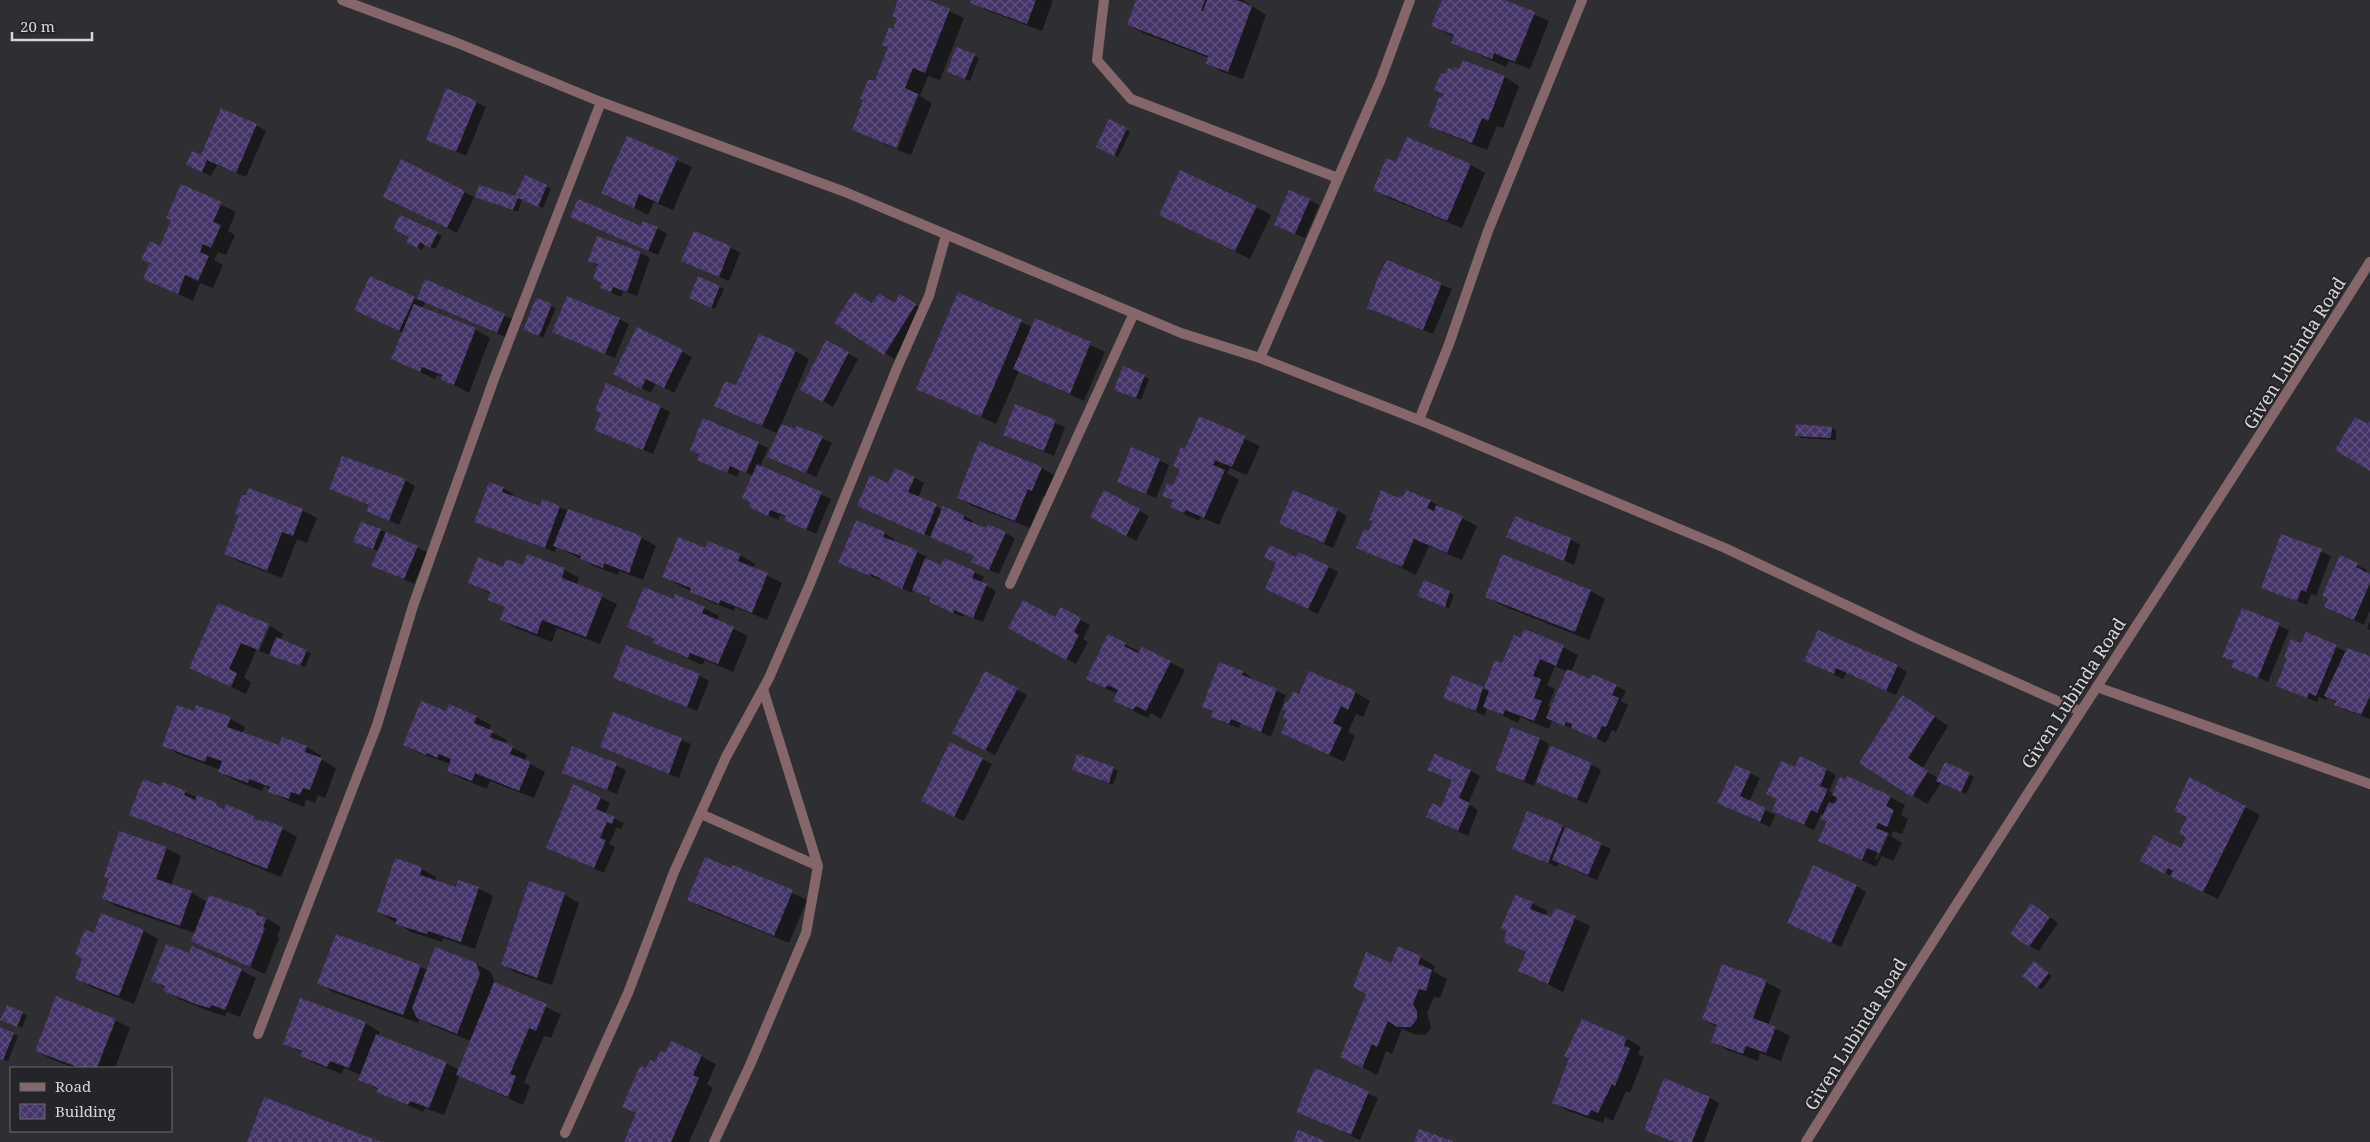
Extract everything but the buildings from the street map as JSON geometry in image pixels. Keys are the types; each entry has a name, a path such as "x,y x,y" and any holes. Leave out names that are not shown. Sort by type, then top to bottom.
{"street":[{"path":"342,0 455,42 600,102 845,192 1181,333 1260,358 1419,420 1725,548 2080,711"},
{"path":"1104,0 1096,60 1131,99 1338,178"},
{"path":"1260,358 1381,79 1410,0"},
{"path":"1419,420 1449,344 1488,231 1582,0"},
{"path":"258,1034 377,725 413,606 490,388 600,102"},
{"path":"565,1133 628,992 658,913 726,757 763,689 809,586 890,386 929,296 946,235"},
{"name":"Given Lubinda Road","path":"1806,1142 1893,1001 1927,952 2080,711 2258,440 2370,262"},
{"path":"1010,584 1134,313"},
{"path":"2096,687 2370,784"},
{"path":"714,1142 750,1064 806,933 818,866 763,689"},
{"path":"701,814 818,866"}]}
